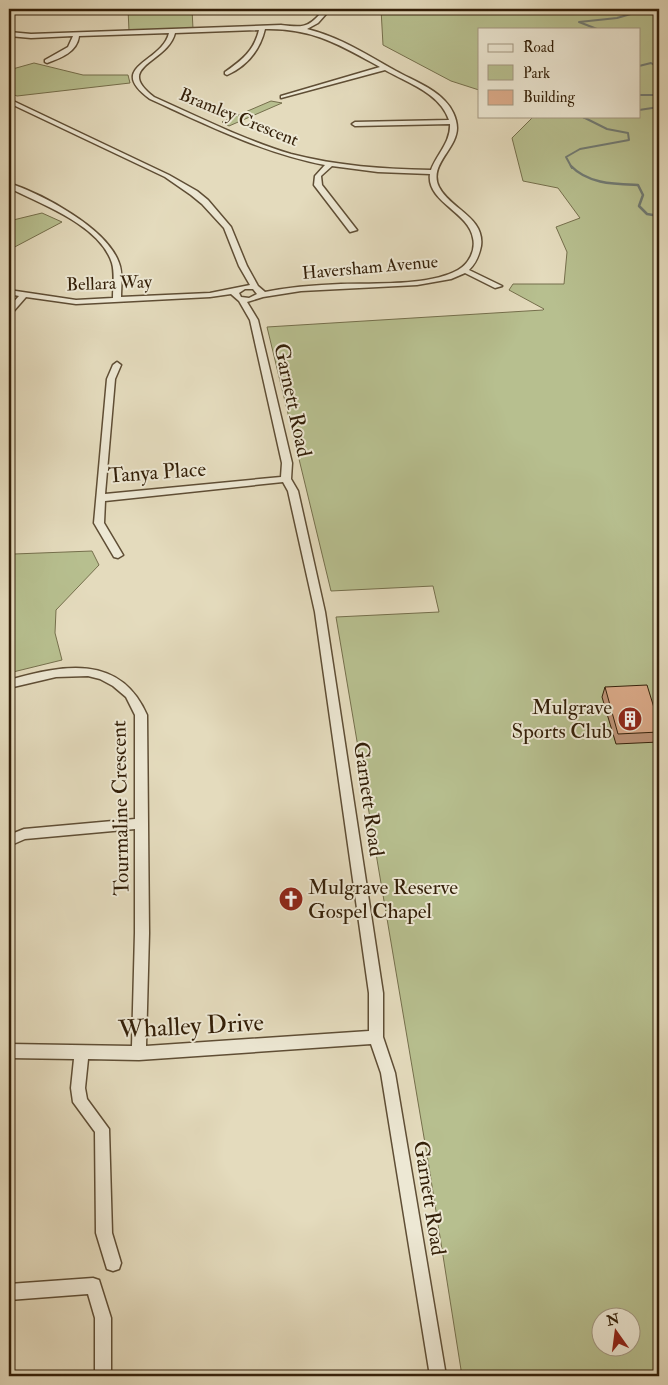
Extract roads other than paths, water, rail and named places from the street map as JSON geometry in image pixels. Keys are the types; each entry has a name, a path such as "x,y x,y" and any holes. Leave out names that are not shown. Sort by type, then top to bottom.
{"street":[{"path":"303,29 320,18 322,9"},
{"path":"227,73 250,57 257,49 262,28"},
{"path":"9,34 31,36 262,28 303,29 333,39 438,98 449,110 454,130 449,145 433,172"},
{"name":"Bramley Crescent","path":"172,32 166,47 145,61 137,72 136,83 144,93 272,150 330,164 362,169 433,172"},
{"path":"48,61 69,51 76,41 76,35"},
{"path":"283,97 385,68"},
{"path":"9,101 167,176 194,193 227,227 243,266 258,292"},
{"path":"355,124 453,122"},
{"path":"330,164 318,176 318,185 353,230"},
{"name":"Haversham Avenue","path":"258,292 420,282 448,277 464,270 474,258 479,245 478,239 468,218 438,191 434,185 433,172"},
{"path":"9,185 82,224 100,238 116,263 117,300"},
{"path":"238,294 243,266"},
{"path":"464,270 498,286"},
{"name":"Bellara Way","path":"9,292 76,302 238,294"},
{"path":"238,294 258,292"},
{"path":"238,294 258,292"},
{"name":"Garnett Road","path":"254,320 258,292"},
{"name":"Garnett Road","path":"238,294 254,320 287,463 286,479 293,492 320,612 376,993 376,1037 388,1073 438,1376"},
{"path":"9,310 24,295"},
{"name":"Tanya Place","path":"117,365 111,379 100,498 286,479"},
{"path":"100,498 99,523 118,555"},
{"name":"Tourmaline Crescent","path":"9,684 46,673 74,670 102,676 119,683 132,696 141,715 142,933 139,1053"},
{"path":"9,841 24,834 140,824"},
{"name":"Whalley Drive","path":"9,1051 139,1053 376,1037"},
{"path":"82,1053 78,1088 80,1102 102,1129 104,1233 113,1263"},
{"path":"9,1292 93,1286 103,1318 104,1376"}],"waterway":[{"path":"594,28 579,22 617,18 634,13 633,9"},
{"path":"640,66 651,63 659,68"},
{"path":"640,95 656,95 659,93"},
{"path":"640,110 659,107"},
{"path":"572,168 566,157 580,149 629,140 628,133 607,129 585,118"},
{"path":"571,166 594,180 638,185 643,195 639,206 647,214 659,216"}],"place":[{"name":"Mulgrave Sports Club","path":"630,719"},
{"name":"Mulgrave Reserve Gospel Chapel","path":"291,899"}]}
